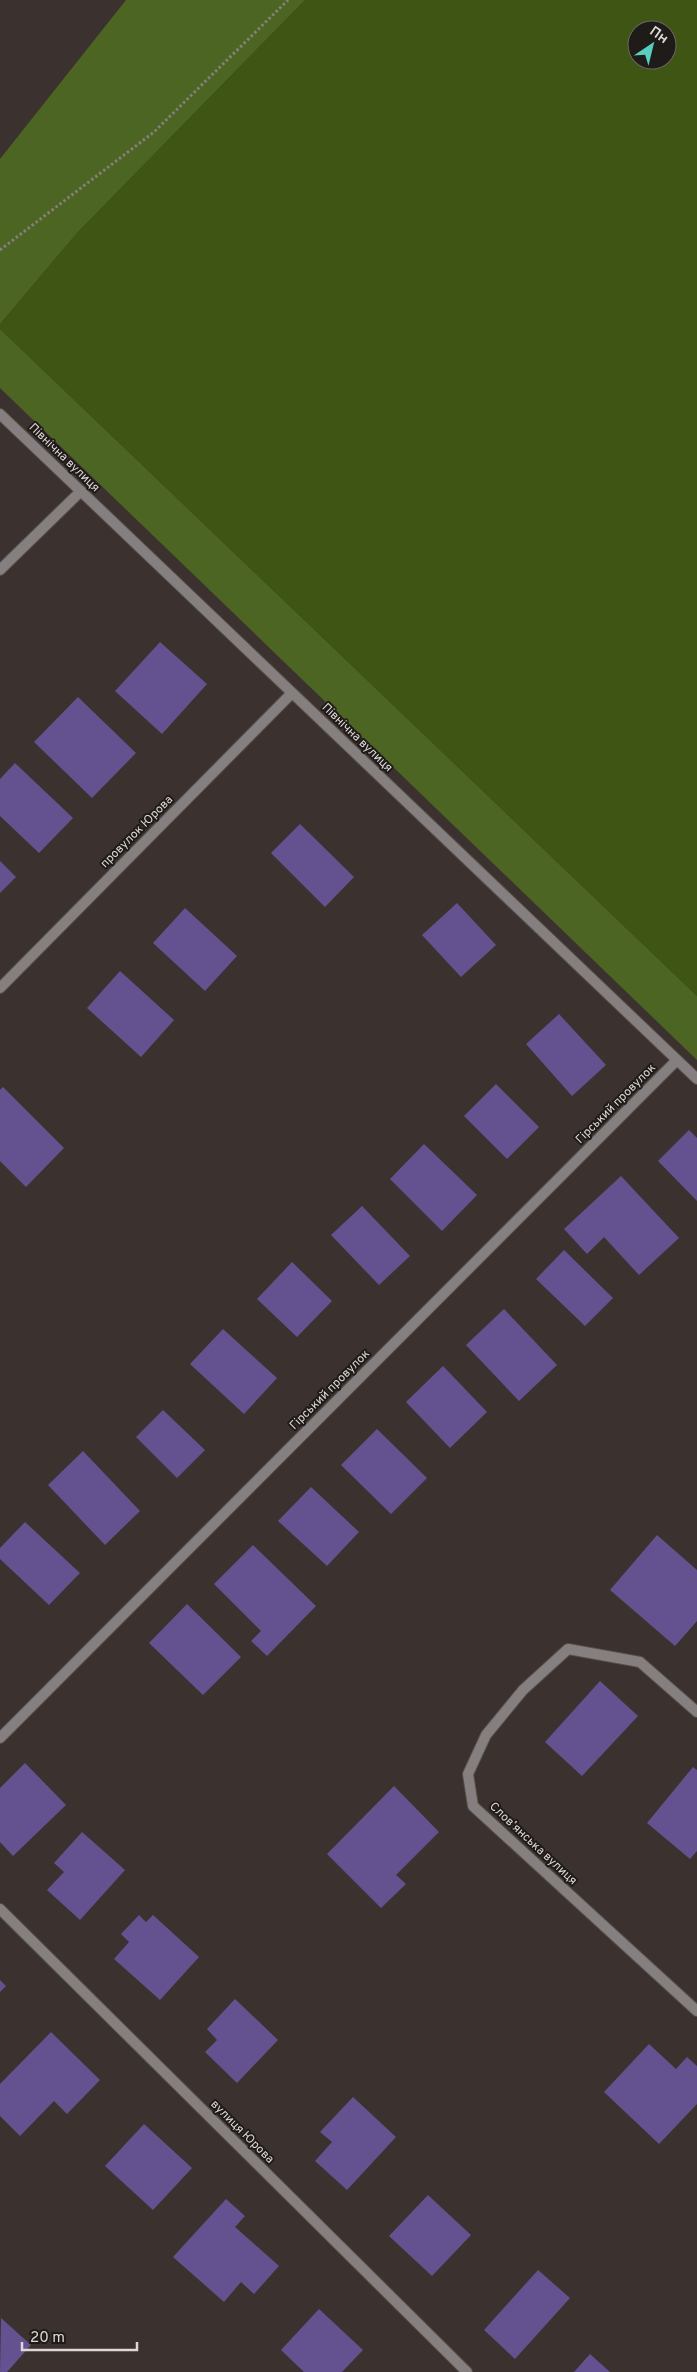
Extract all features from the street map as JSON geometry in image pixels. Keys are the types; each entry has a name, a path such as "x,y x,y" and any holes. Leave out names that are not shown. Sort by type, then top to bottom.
{"street":[{"name":"Північна вулиця","path":"0,414 697,1080"},
{"path":"0,570 81,492"},
{"name":"провулок Юрова","path":"0,988 292,693"},
{"name":"Гірський провулок","path":"0,1738 677,1060"},
{"name":"Словʼянська вулиця","path":"697,1712 640,1662 568,1649 523,1690 486,1735 468,1774 473,1806 697,2012"},
{"name":"вулиця Юрова","path":"0,1909 467,2372"}],"path":[{"path":"0,250 154,132 288,0"}],"green space":[{"path":"126,0 305,0 77,233 0,324 0,159"},
{"path":"305,0 697,0 697,996 0,329 0,324 77,233"},
{"path":"0,329 697,996 697,1060 0,388"}],"building":[{"path":"160,642 207,684 162,734 115,691"},
{"path":"78,697 136,753 92,798 34,742"},
{"path":"15,763 73,818 39,853 0,816 0,779"},
{"path":"300,824 354,877 325,907 271,853"},
{"path":"0,861 16,877 0,893"},
{"path":"457,903 496,945 461,977 422,935"},
{"path":"185,908 237,956 205,991 153,943"},
{"path":"120,971 174,1020 141,1057 87,1008"},
{"path":"559,1014 606,1065 572,1096 526,1044"},
{"path":"496,1084 539,1127 507,1159 464,1116"},
{"path":"3,1087 64,1148 26,1187 0,1161 0,1090"},
{"path":"689,1130 697,1138 697,1201 658,1161"},
{"path":"424,1144 477,1195 442,1231 390,1179"},
{"path":"621,1176 679,1238 639,1275 604,1237 587,1254 564,1229"},
{"path":"362,1206 410,1256 379,1285 331,1235"},
{"path":"564,1250 613,1298 585,1326 536,1279"},
{"path":"292,1262 332,1301 297,1337 257,1299"},
{"path":"504,1309 557,1365 519,1401 466,1345"},
{"path":"223,1329 277,1378 244,1414 190,1364"},
{"path":"443,1366 487,1412 450,1448 406,1402"},
{"path":"163,1410 205,1450 177,1478 136,1437"},
{"path":"377,1429 427,1478 391,1514 341,1465"},
{"path":"83,1451 140,1511 105,1545 48,1485"},
{"path":"311,1487 359,1532 327,1566 278,1521"},
{"path":"25,1522 80,1573 49,1605 0,1559 0,1548"},
{"path":"657,1535 697,1570 697,1621 675,1646 610,1590"},
{"path":"253,1545 316,1606 267,1656 251,1641 261,1631 214,1584"},
{"path":"187,1604 241,1657 203,1695 149,1643"},
{"path":"600,1681 638,1716 582,1776 545,1742"},
{"path":"25,1763 66,1805 13,1856 0,1842 0,1788"},
{"path":"693,1767 697,1770 697,1851 690,1859 647,1823"},
{"path":"394,1786 439,1832 396,1875 406,1884 381,1908 327,1854"},
{"path":"82,1832 125,1870 80,1920 47,1890 64,1872 54,1863"},
{"path":"139,1915 146,1922 153,1915 199,1957 160,2000 114,1959 129,1942 121,1934"},
{"path":"0,1980 6,1986 0,1992"},
{"path":"235,1999 278,2040 237,2083 205,2052 217,2040 207,2029"},
{"path":"51,2032 100,2080 67,2114 54,2101 20,2136 0,2116 0,2084"},
{"path":"649,2044 676,2069 687,2057 697,2066 697,2104 659,2144 604,2092"},
{"path":"353,2097 396,2137 347,2190 315,2161 332,2142 320,2132"},
{"path":"144,2124 192,2168 153,2210 105,2166"},
{"path":"428,2195 471,2235 432,2276 389,2236"},
{"path":"226,2199 245,2216 235,2227 279,2266 254,2294 241,2282 224,2302 173,2257"},
{"path":"538,2270 570,2298 515,2359 484,2330"},
{"path":"319,2309 363,2350 342,2372 304,2372 281,2350"},
{"path":"1,2318 31,2345 7,2372 0,2372"},
{"path":"590,2354 610,2372 574,2372"}]}
